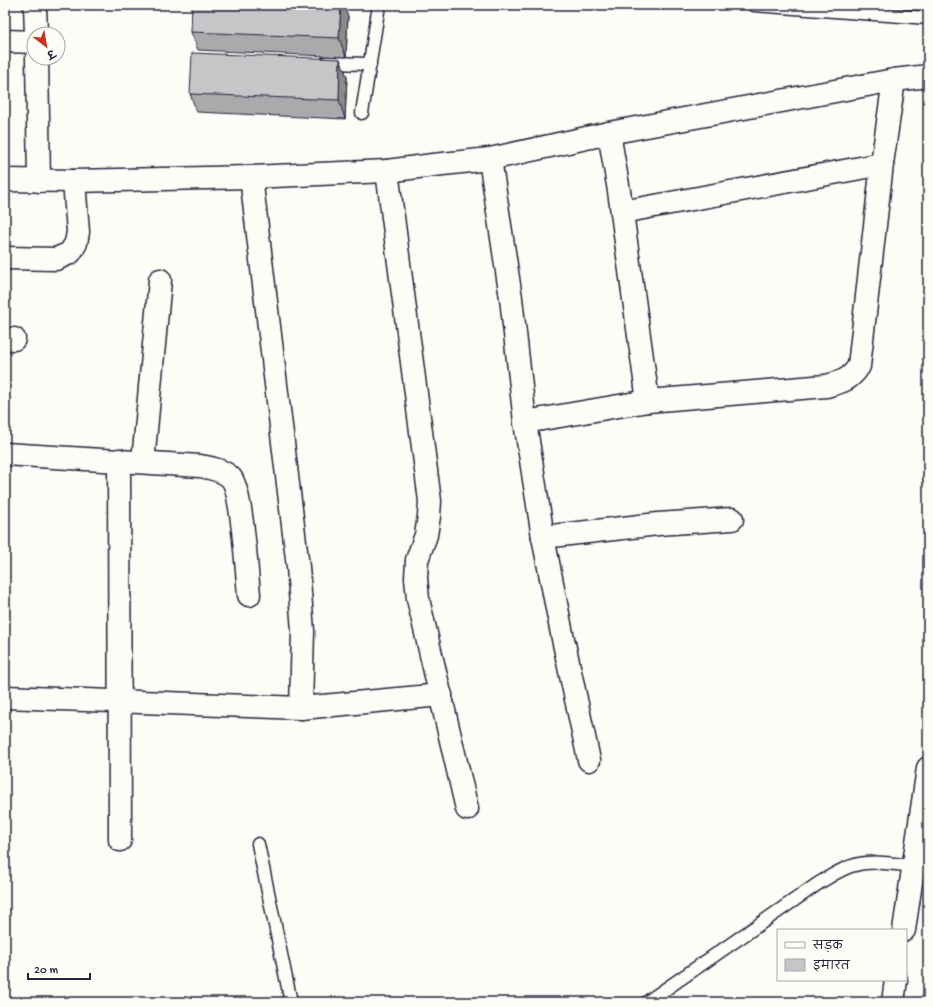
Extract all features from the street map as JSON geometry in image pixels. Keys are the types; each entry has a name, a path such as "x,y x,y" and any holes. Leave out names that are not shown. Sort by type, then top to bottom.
{"main road":[{"path":"35,5 36,26"},
{"path":"5,41 26,42"},
{"path":"37,66 39,181"},
{"path":"5,180 74,181 251,177 387,171 490,158 610,133 894,80 928,76"},
{"path":"525,422 648,401 826,386 842,382 853,375 859,366 882,164 894,80"},
{"path":"610,133 648,401"},
{"path":"490,158 510,298 525,422 543,537 589,760"},
{"path":"622,212 882,164"},
{"path":"387,171 430,501 430,516 426,535 417,560 416,578 418,599 467,809"},
{"path":"251,177 298,567 303,631 301,708"},
{"path":"5,258 56,259 70,253 76,243 78,232 74,181"},
{"path":"143,462 160,280"},
{"path":"5,454 200,466 217,470 231,478 239,500 249,595"},
{"path":"119,460 120,840"},
{"path":"543,537 658,524 732,519"},
{"path":"5,697 119,700 301,708 441,695"},
{"path":"904,929 914,866 924,829 928,768"},
{"path":"893,1002 896,981"}],"lane":[{"path":"362,113 379,5"},
{"path":"759,5 928,18"},
{"path":"315,63 370,64"},
{"path":"258,844 291,1002"},
{"path":"647,1002 819,883 840,871 855,865 868,863 914,866"}],"building":[{"path":"192,5 341,5 339,38 191,32"},
{"path":"192,53 340,59 339,100 190,94"}]}
